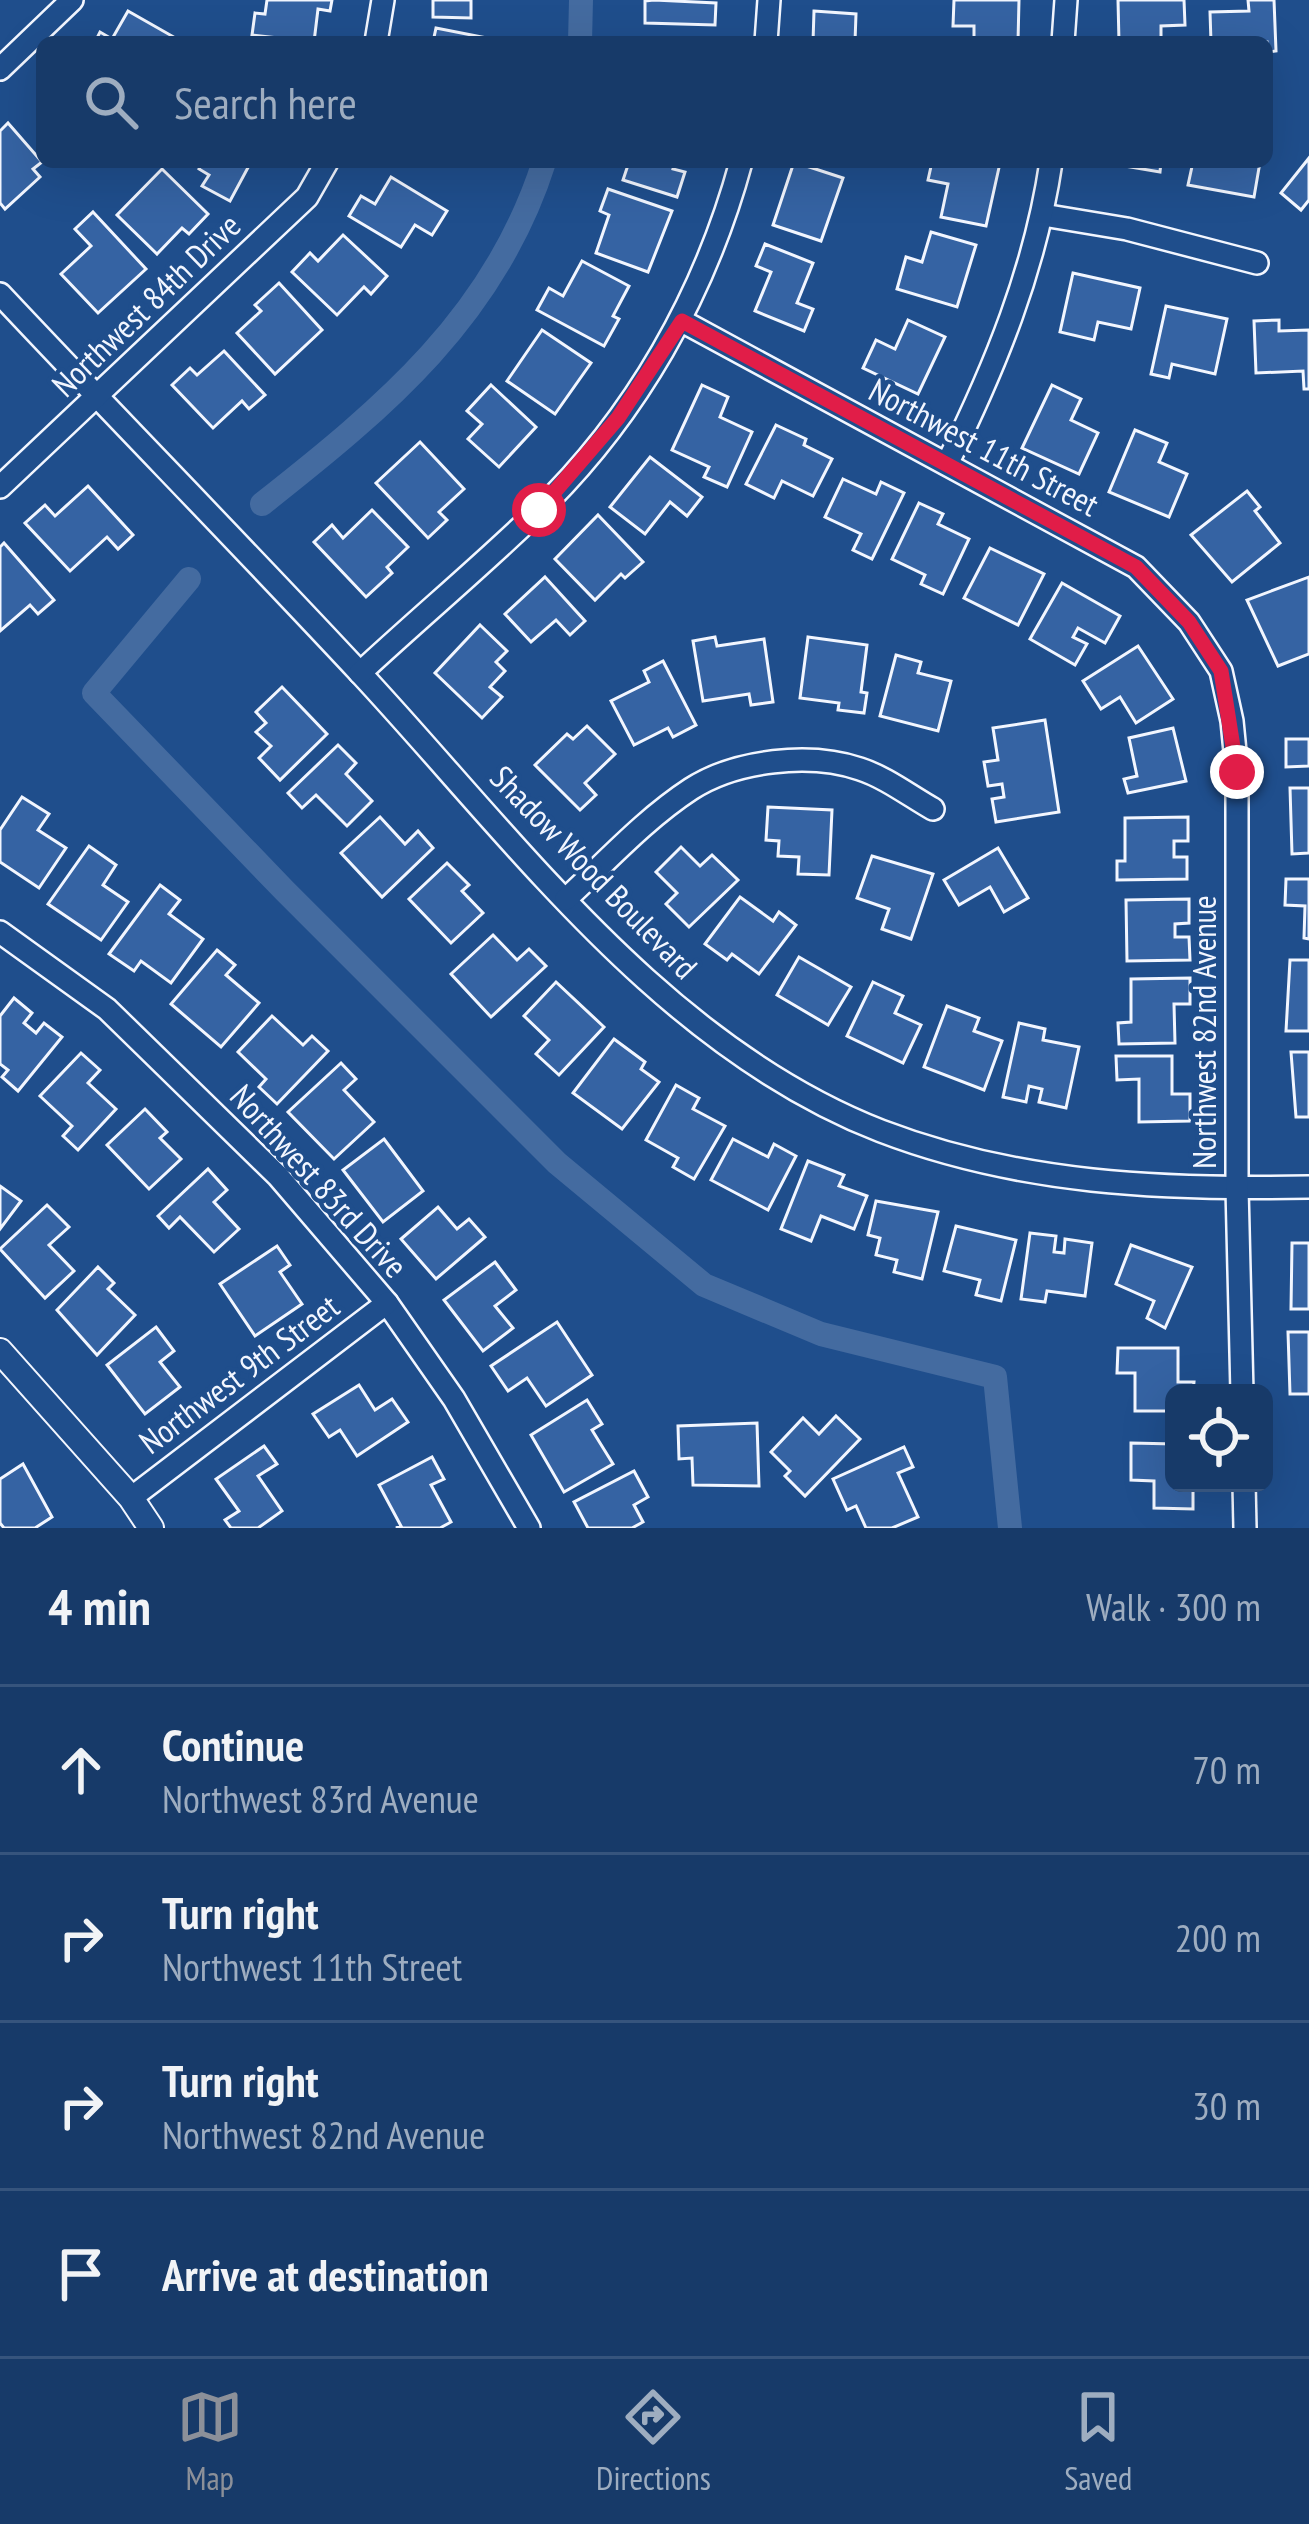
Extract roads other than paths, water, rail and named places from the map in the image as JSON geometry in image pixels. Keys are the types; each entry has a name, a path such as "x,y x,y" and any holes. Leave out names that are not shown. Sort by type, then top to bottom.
{"street":[{"path":"0,70 72,0"},
{"path":"377,36 383,0"},
{"path":"766,36 769,0"},
{"path":"1063,36 1066,0"},
{"name":"Northwest 84th Drive","path":"0,487 307,197 324,168"},
{"path":"360,673 539,510 618,418 682,321 724,222 739,168"},
{"path":"947,464 992,374 1043,215 1050,168"},
{"path":"1043,215 1127,229 1256,262"},
{"name":"Shadow Wood Boulevard","path":"0,294 360,673 566,899 654,986 723,1043 801,1091 878,1130 962,1158 1059,1178 1141,1186 1309,1186"},
{"name":"Northwest 11th Street","path":"682,321 1136,567 1189,622 1221,671"},
{"name":"Northwest 82nd Avenue","path":"1221,671 1237,772 1242,1384"},
{"path":"566,899 681,796 737,770 826,760 865,770 933,809"},
{"name":"Northwest 83rd Drive","path":"0,932 107,1010 278,1176 387,1303 454,1399 529,1528"},
{"name":"Northwest 9th Street","path":"130,1498 387,1303"},
{"path":"0,1351 151,1528"},
{"path":"1244,1492 1245,1528"}],"waterway":[{"path":"580,36 581,0"},
{"path":"262,504 392,394 466,312 497,267 542,168"},
{"path":"189,579 94,693 557,1163 704,1285 821,1334 995,1377 1010,1528"}]}
